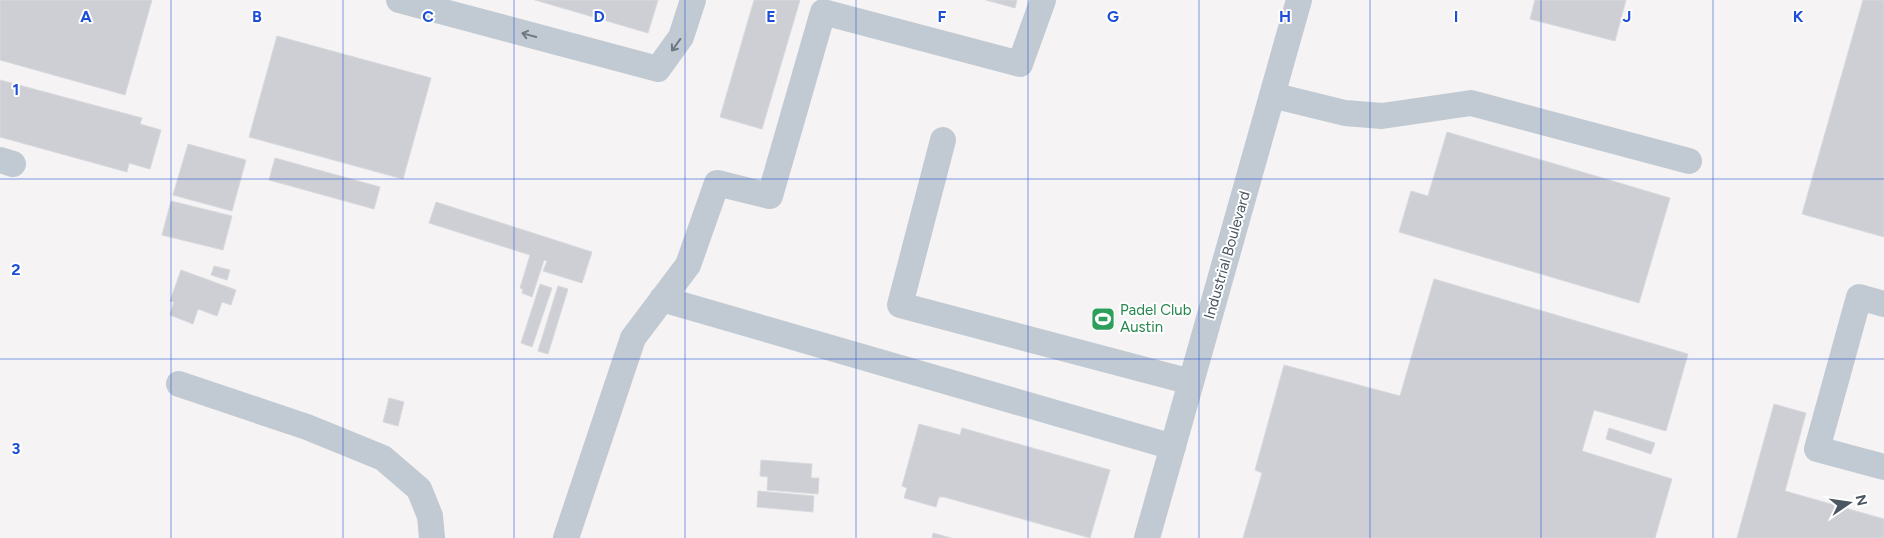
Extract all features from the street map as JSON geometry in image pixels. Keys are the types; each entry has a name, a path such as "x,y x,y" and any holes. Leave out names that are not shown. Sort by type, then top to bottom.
{"street":[{"path":"399,0 658,69 681,37 693,0"},
{"path":"566,538 633,338 688,265 717,182 770,196 823,12 1020,64 1043,0"},
{"name":"Industrial Boulevard","path":"1147,538 1299,0"},
{"path":"1272,95 1345,113 1382,116 1471,103 1689,161"},
{"path":"943,140 900,305 1191,382"},
{"path":"1884,304 1859,297 1817,449 1884,467"},
{"path":"662,299 1173,447"},
{"path":"179,384 307,427 382,458 419,489 430,516 432,538"}],"building":[{"path":"0,0 152,0 125,95 0,60"},
{"path":"535,0 658,0 648,33"},
{"path":"754,0 800,0 762,129 720,117"},
{"path":"986,0 1017,0 1015,8"},
{"path":"1535,0 1626,0 1615,41 1530,19"},
{"path":"1863,0 1884,0 1884,237 1802,214"},
{"path":"277,36 431,78 403,179 249,137"},
{"path":"0,80 142,118 140,124 161,130 150,169 129,163 127,172 0,137"},
{"path":"1447,132 1670,198 1639,303 1399,232 1411,191 1428,196"},
{"path":"188,144 246,160 232,211 173,195"},
{"path":"275,158 380,187 374,209 269,180"},
{"path":"171,201 232,216 223,250 162,235"},
{"path":"436,202 592,252 582,283 543,271 547,261 544,260 532,297 522,293 523,289 520,288 530,255 429,223"},
{"path":"214,266 230,270 227,280 211,275"},
{"path":"181,270 236,290 231,305 222,302 217,316 198,309 193,324 170,315 174,302 170,301"},
{"path":"1434,279 1688,354 1666,431 1594,410 1582,451 1672,479 1655,538 1243,538 1262,473 1255,470 1284,365 1400,396"},
{"path":"540,284 552,288 532,347 521,343"},
{"path":"558,286 568,289 548,354 538,351"},
{"path":"389,398 404,402 398,426 383,422"},
{"path":"1774,404 1806,413 1785,491 1884,519 1884,538 1737,538"},
{"path":"919,424 960,435 962,428 1110,470 1090,538 944,497 939,497 936,507 904,498 907,488 902,486"},
{"path":"1609,428 1655,443 1651,454 1606,439"},
{"path":"761,460 812,464 811,478 819,478 818,494 767,490 768,477 760,476"},
{"path":"758,491 814,496 813,512 757,507"},
{"path":"933,533 951,538 932,538"}],"place":[{"name":"Padel Club Austin","path":"1103,319"}]}
